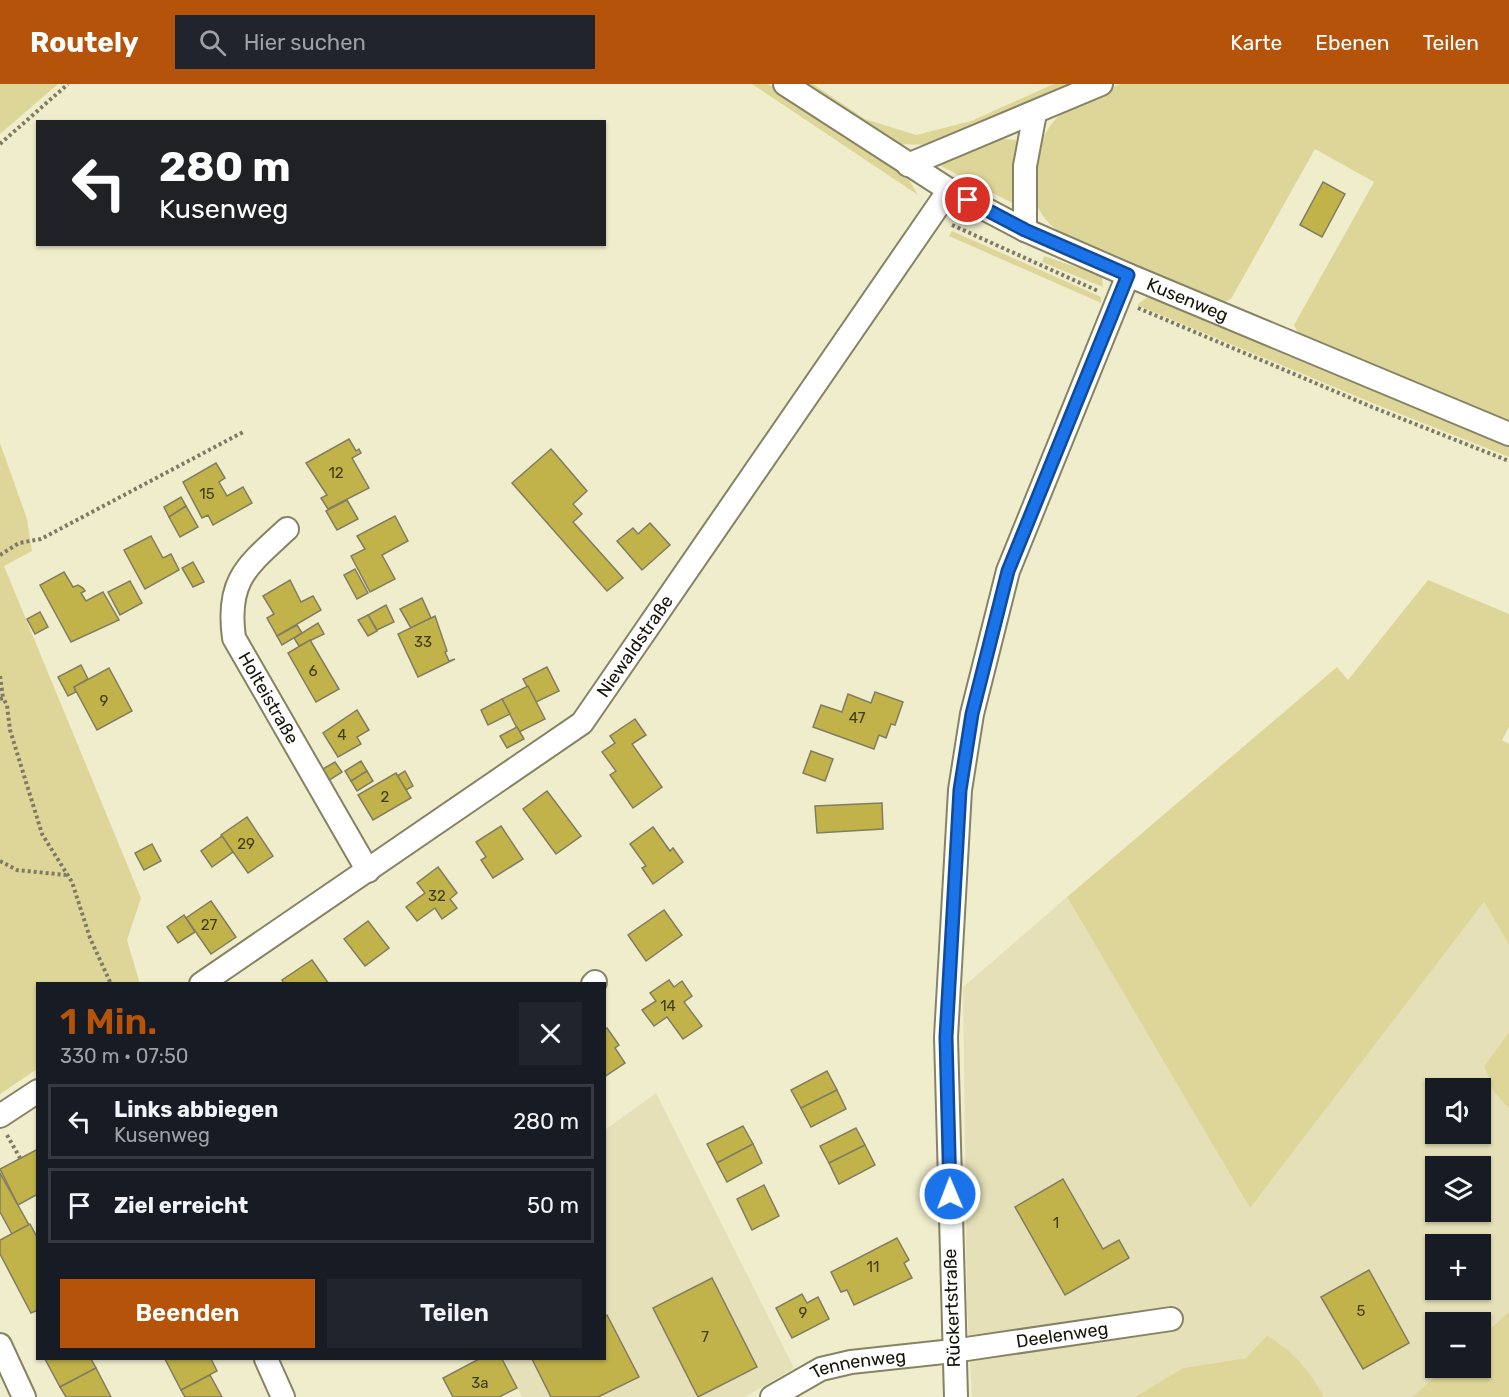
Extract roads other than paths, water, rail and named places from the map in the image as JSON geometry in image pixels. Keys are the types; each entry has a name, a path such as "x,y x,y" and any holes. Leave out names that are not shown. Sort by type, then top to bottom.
{"street":[{"name":"Kusenweg","path":"785,84 949,190 1025,230 1509,434"},
{"path":"908,165 1101,84"},
{"path":"1025,230 1025,166 1035,113"},
{"name":"Niewaldstraße","path":"204,982 582,723 949,190"},
{"name":"Rückertstraße","path":"956,1397 946,1037 960,790 972,714 1008,571 1128,275"},
{"name":"Holteistraße","path":"287,529 249,564 239,580 231,602 234,638 368,871"},
{"path":"2,1124 36,1093"},
{"name":"Deelenweg","path":"953,1351 1171,1319"},
{"path":"0,1345 24,1397"},
{"name":"Tennenweg","path":"772,1397 821,1369 851,1362 953,1351"},
{"path":"266,1360 283,1397"}]}
